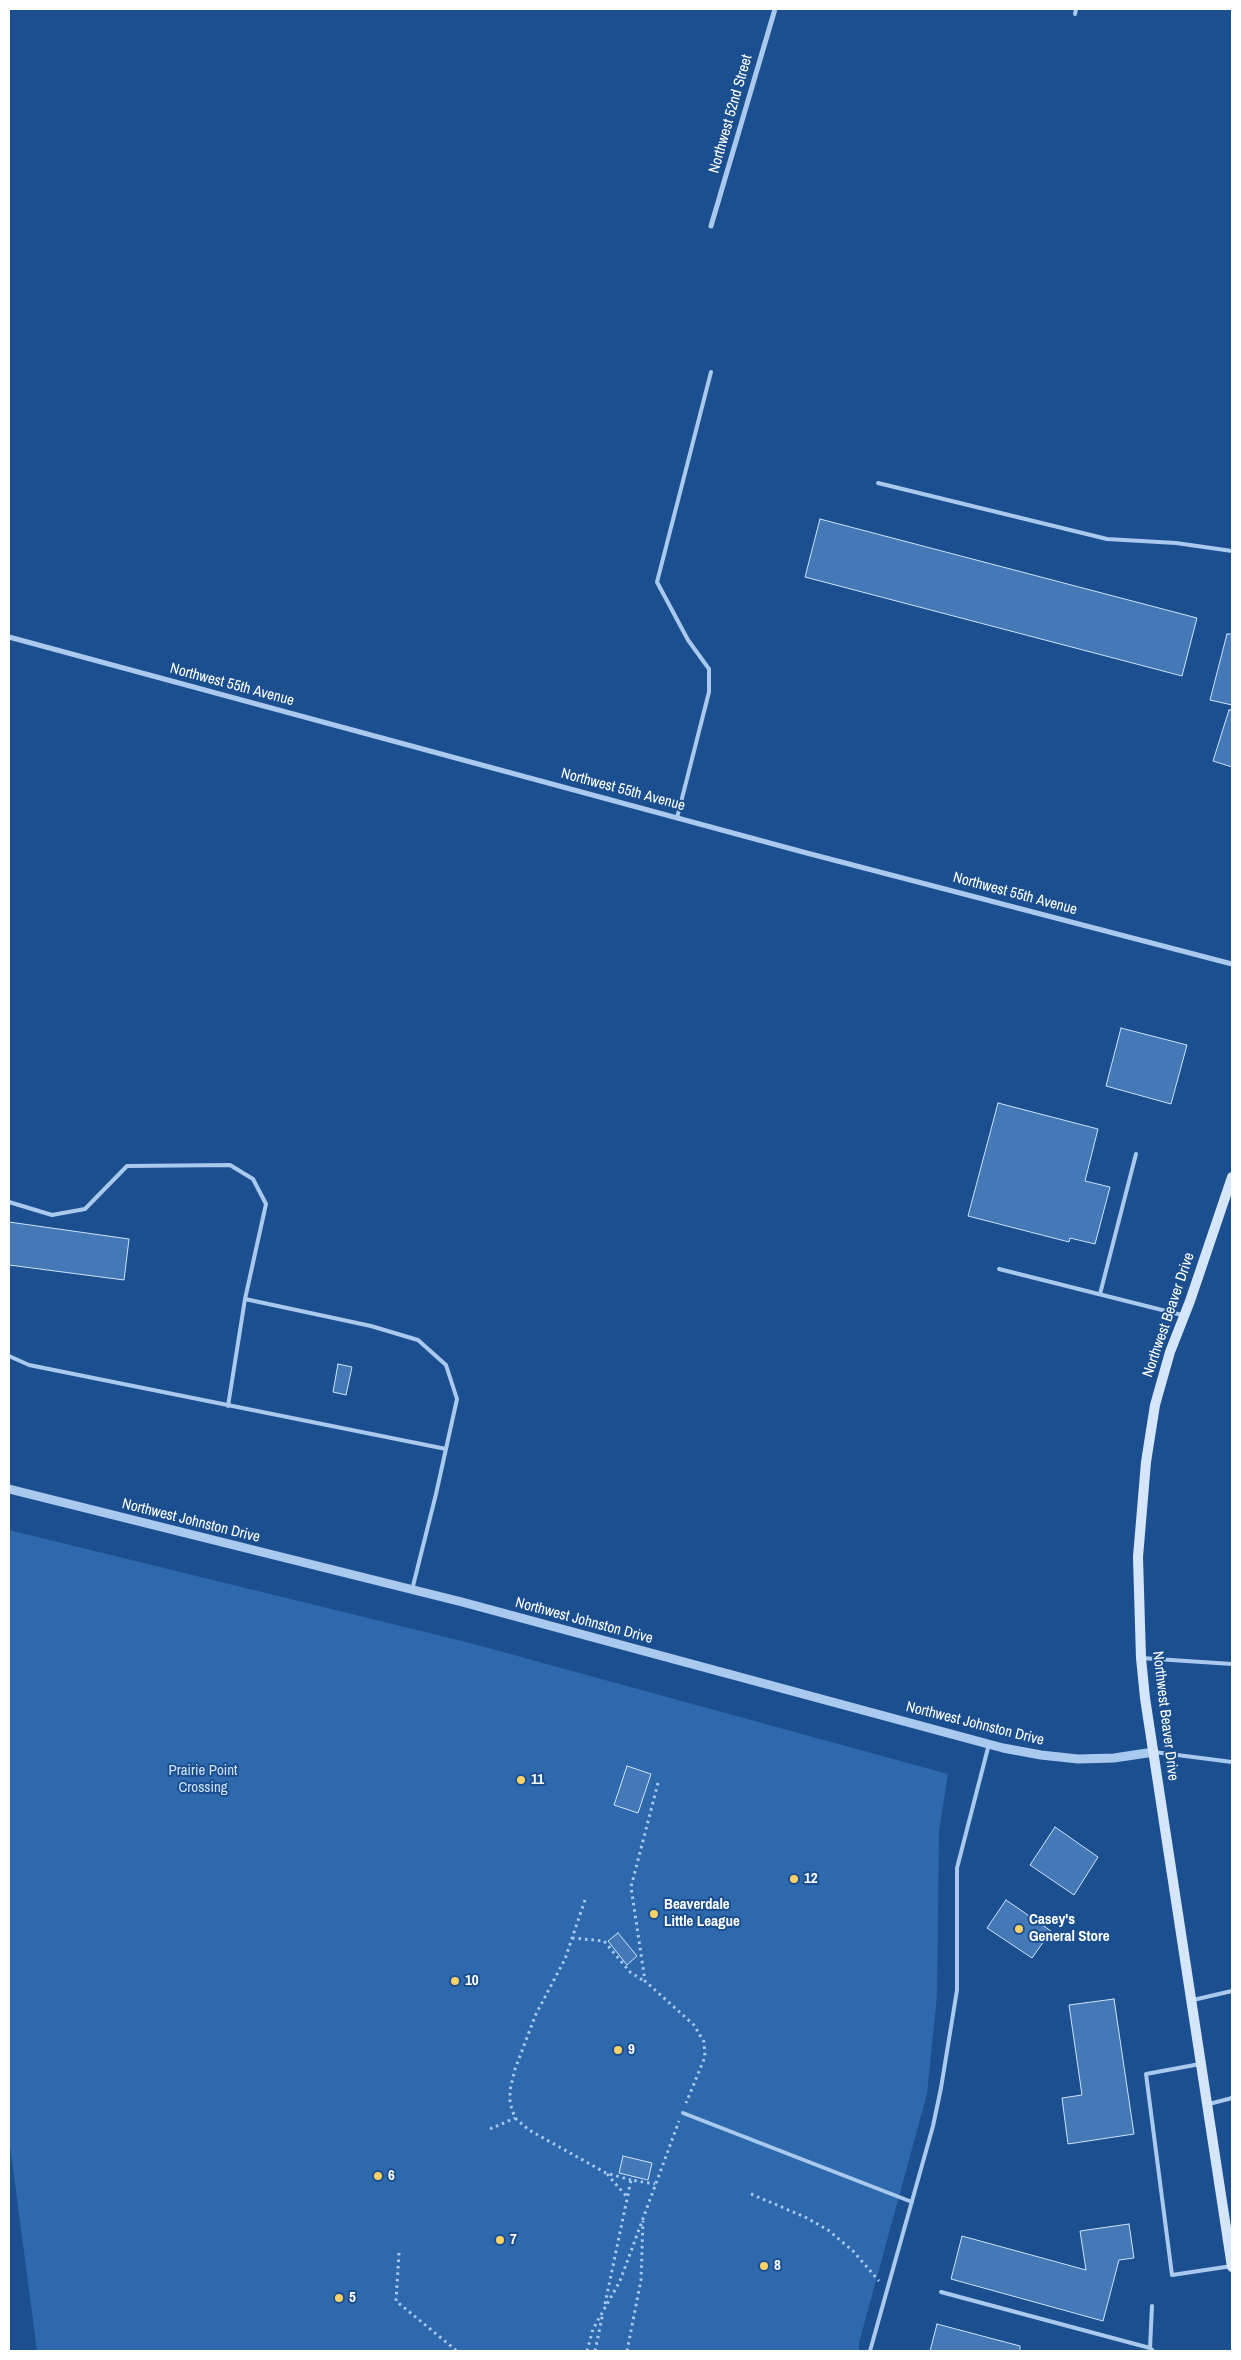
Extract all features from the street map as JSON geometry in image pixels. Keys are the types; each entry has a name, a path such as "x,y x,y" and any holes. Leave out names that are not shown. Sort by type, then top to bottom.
{"main road":[{"name":"Northwest Beaver Drive","path":"1232,1178 1170,1352 1155,1405 1146,1462 1138,1557 1141,1658 1206,2105 1232,2267"}],"street":[{"name":"Northwest 52nd Street","path":"711,226 775,9"},
{"name":"Northwest 55th Avenue","path":"9,637 677,818 1232,964"},
{"name":"Northwest Johnston Drive","path":"9,1489 412,1590 989,1744 1041,1756 1078,1759 1114,1758 1154,1752"}],"lane":[{"path":"1075,14 1076,9"},
{"path":"677,818 709,692 709,669 688,640 657,582 711,372"},
{"path":"878,483 1107,539 1176,543 1232,551"},
{"path":"1100,1294 1136,1154"},
{"path":"9,1202 52,1215 85,1209 127,1166 230,1166 253,1179 266,1204 245,1299 228,1406"},
{"path":"999,1269 1184,1315"},
{"path":"245,1299 371,1326 418,1340 446,1365 457,1399 412,1590"},
{"path":"9,1356 28,1365 446,1449"},
{"path":"1141,1658 1232,1664"},
{"path":"870,2351 933,2126 956,1990 957,1868 989,1744"},
{"path":"1154,1752 1232,1762"},
{"path":"1191,2000 1232,1991"},
{"path":"1200,2064 1146,2074 1172,2275 1232,2267"},
{"path":"1206,2105 1232,2098"},
{"path":"682,2113 912,2202"},
{"path":"941,2292 1151,2350 1152,2306"}],"path":[{"path":"645,1981 631,1887 658,1783"},
{"path":"585,1900 565,1959 536,2014 515,2069 510,2090 510,2103 515,2118 528,2130 606,2173 655,2184"},
{"path":"572,1938 604,1941 630,1972 645,1981 694,2025 704,2042 705,2057 643,2215 620,2281 593,2329 587,2351"},
{"path":"490,2129 515,2118"},
{"path":"606,2173 628,2198"},
{"path":"595,2351 631,2180"},
{"path":"751,2194 805,2217 828,2230 853,2251 887,2292"},
{"path":"627,2351 641,2280 643,2215"},
{"path":"399,2253 396,2301 457,2351"}],"green space":[{"name":"Prairie Point Crossing","path":"9,1530 470,1643 948,1774 939,1831 937,1996 927,2094 859,2343 859,2351 37,2351 9,2138"}],"building":[{"path":"820,519 1197,618 1182,676 805,577"},
{"path":"1227,634 1232,634 1232,705 1210,700"},
{"path":"1229,710 1232,710 1232,767 1213,761"},
{"path":"1121,1028 1187,1045 1171,1104 1106,1086"},
{"path":"998,1103 1098,1129 1085,1181 1110,1187 1095,1244 1070,1238 1069,1242 968,1216"},
{"path":"9,1222 129,1239 124,1280 9,1265"},
{"path":"338,1364 352,1367 346,1395 333,1392"},
{"path":"627,1766 651,1774 638,1813 614,1805"},
{"name":"Casey's General Store","path":"1055,1827 1098,1857 1074,1895 1030,1865"},
{"name":"Casey's General Store","path":"1006,1900 1051,1931 1032,1958 987,1928"},
{"path":"618,1933 637,1956 627,1965 608,1941"},
{"path":"1114,1999 1134,2134 1068,2144 1062,2098 1082,2095 1069,2005"},
{"path":"623,2156 652,2163 648,2180 619,2173"},
{"path":"1129,2224 1134,2258 1119,2260 1103,2321 951,2279 962,2236 1086,2270 1080,2231"},
{"path":"937,2324 1020,2346 1020,2351 930,2351"}],"place":[{"name":"11","path":"521,1780"},
{"name":"12","path":"794,1879"},
{"name":"Beaverdale Little League","path":"654,1914"},
{"name":"Casey's General Store","path":"1019,1929"},
{"name":"10","path":"455,1981"},
{"name":"9","path":"618,2050"},
{"name":"6","path":"378,2176"},
{"name":"7","path":"500,2240"},
{"name":"8","path":"764,2266"},
{"name":"5","path":"339,2298"}]}
